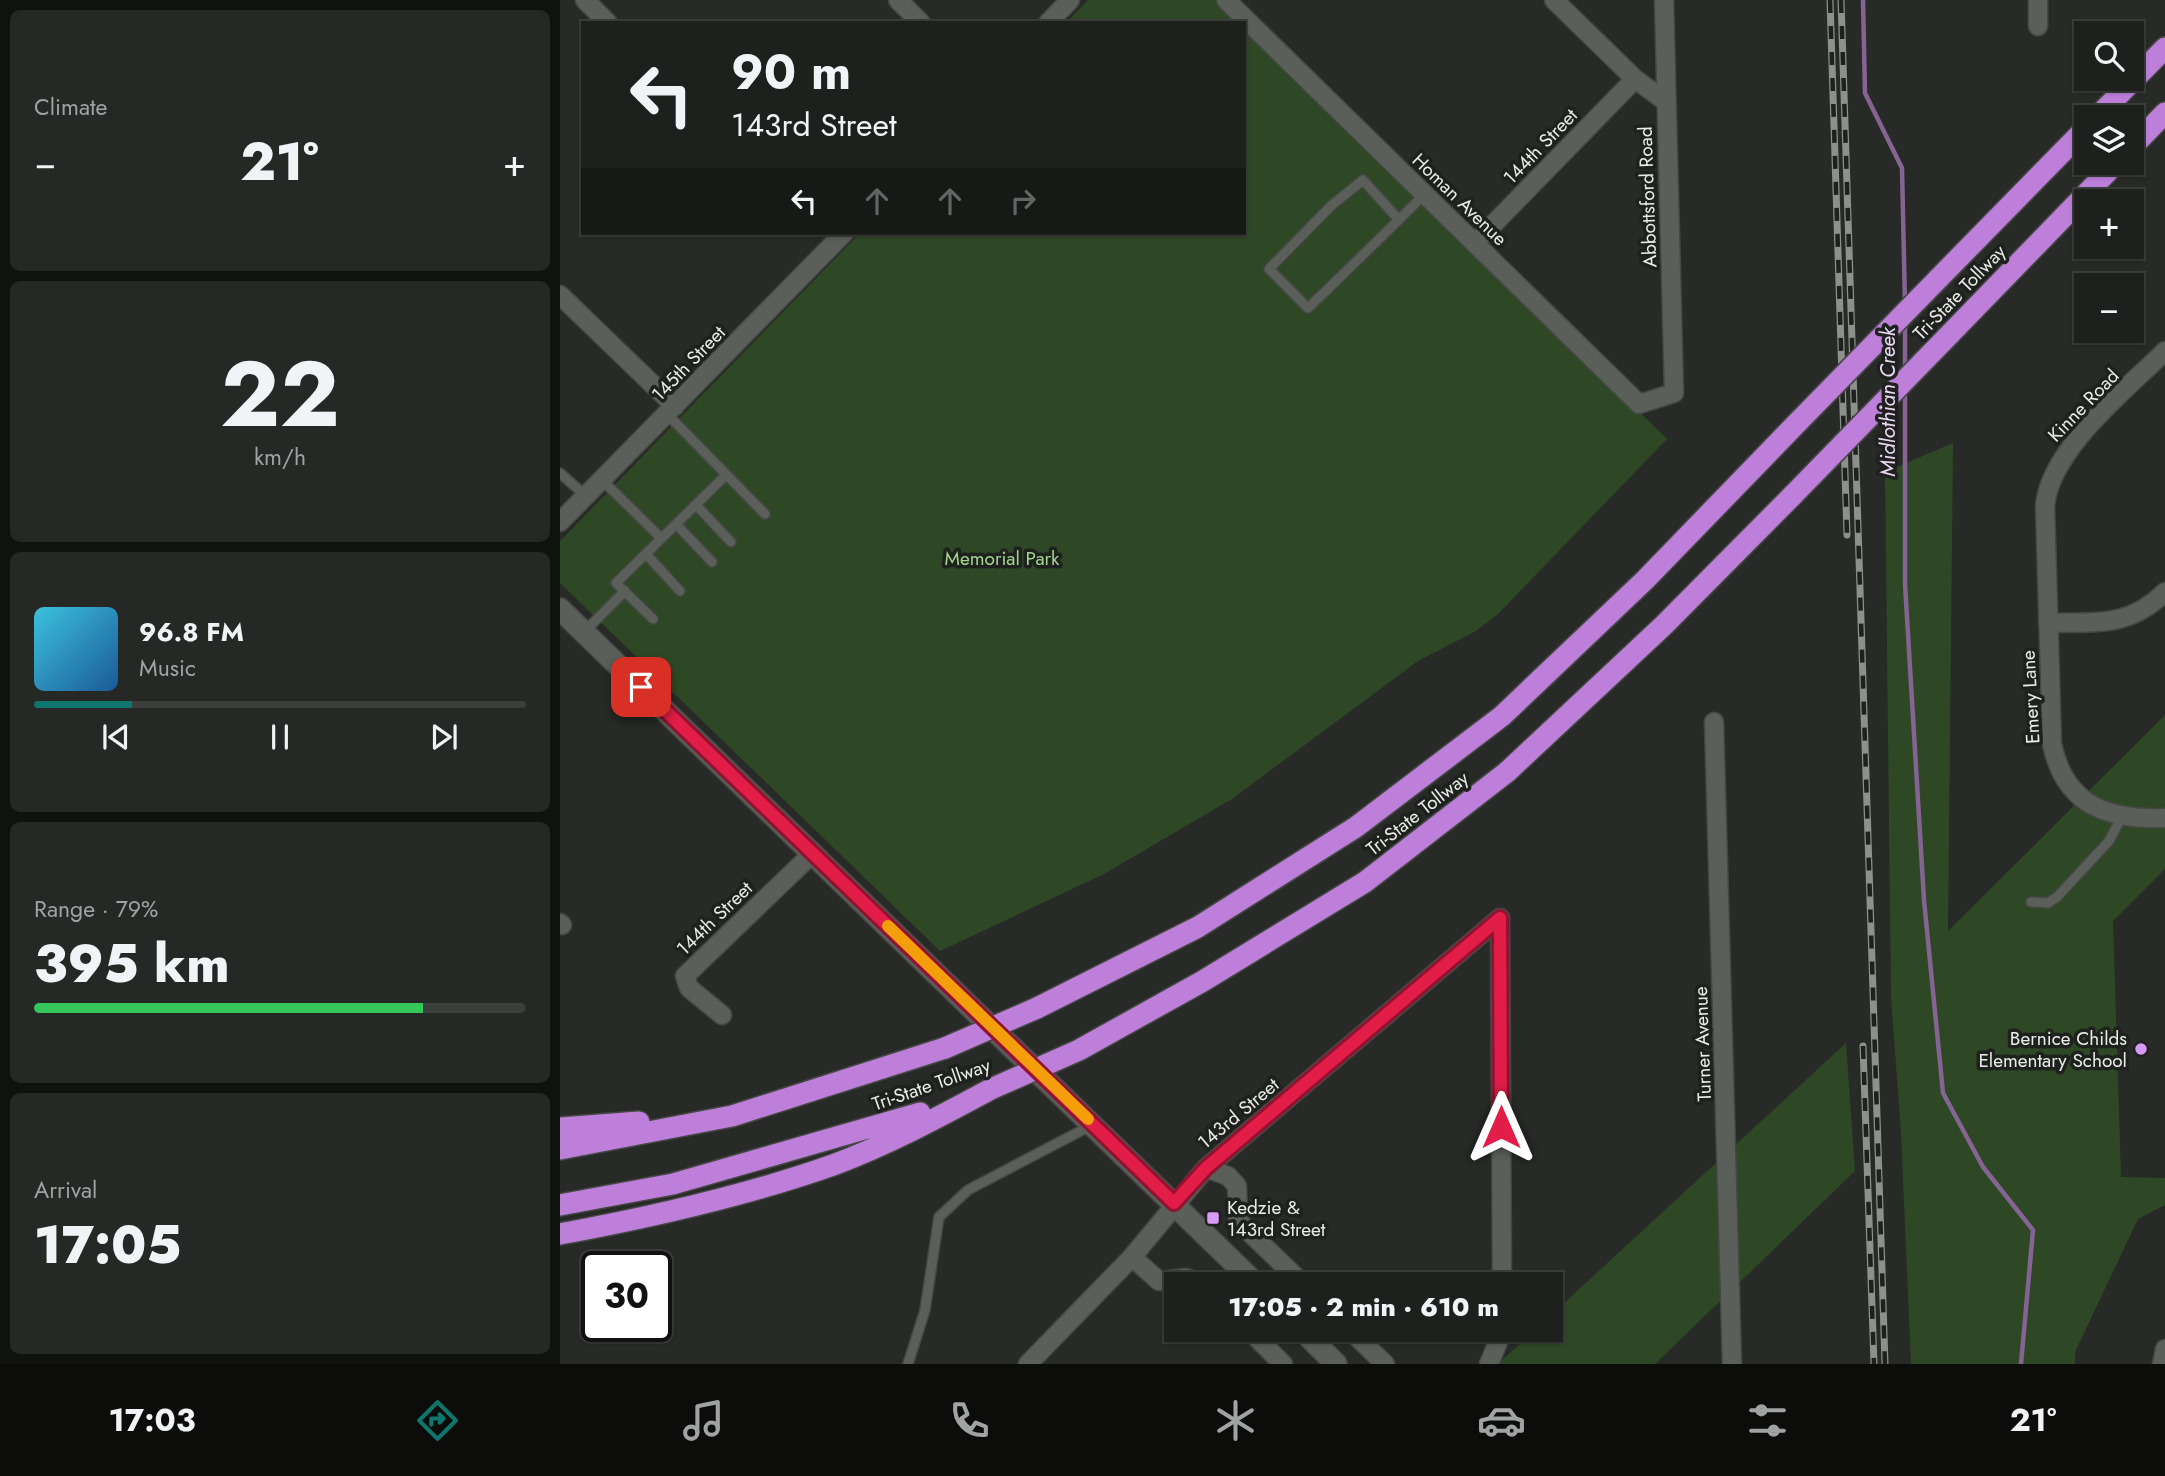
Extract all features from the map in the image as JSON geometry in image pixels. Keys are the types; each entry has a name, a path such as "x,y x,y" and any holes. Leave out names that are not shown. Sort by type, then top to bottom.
{"highway":[{"path":"2109,105 2165,48"},
{"path":"2144,135 2165,113"},
{"name":"Tri-State Tollway","path":"560,1149 732,1116 945,1048 1037,1008 1210,920 1356,827 1502,716 1645,580 2074,140"},
{"name":"Tri-State Tollway","path":"560,1205 673,1185 897,1121 991,1089 1079,1050 1203,981 1365,882 1496,781 1664,625 2104,175"},
{"path":"560,1234 666,1212 794,1178 875,1147 991,1089"},
{"path":"560,1128 732,1116"}],"main road":[{"path":"560,608 1244,1272"},
{"path":"1314,1342 1336,1364"}],"street":[{"path":"585,0 606,21"},
{"path":"898,0 919,21"},
{"path":"1050,21 1070,0"},
{"name":"Homan Avenue","path":"1226,0 1639,404 1674,393"},
{"path":"1554,0 1635,79 1664,101"},
{"name":"Abbottsford Road","path":"1664,0 1664,101 1674,393"},
{"path":"2038,0 2038,26"},
{"name":"144th Street","path":"1475,243 1635,79"},
{"name":"145th Street","path":"560,522 671,410 835,236"},
{"path":"560,295 671,410"},
{"name":"Kinne Road","path":"2048,623 2045,506 2051,477 2067,450 2165,351"},
{"path":"2048,623 2124,620 2148,608 2165,592"},
{"name":"Emery Lane","path":"2048,623 2052,744 2055,760 2066,780 2090,804 2121,818 2165,818"},
{"name":"Turner Avenue","path":"1714,722 1732,1364"},
{"name":"144th Street","path":"722,1014 689,988 685,975 813,853"},
{"name":"143rd Street","path":"1028,1364 1132,1256 1206,1168 1500,918 1502,1272"},
{"path":"1206,1168 1228,1176 1237,1186 1238,1221 1291,1272"},
{"path":"1132,1256 1159,1281 1164,1280"},
{"path":"1262,1342 1283,1364"},
{"path":"1362,1342 1385,1364"},
{"path":"1489,1364 1498,1342"},
{"path":"2162,1364 2165,1349"}],"lane":[{"path":"1399,220 1363,180 1332,205 1269,268 1308,308 1399,220 1425,194"},
{"path":"671,410 726,474 765,514"},
{"path":"560,473 586,496"},
{"path":"653,619 616,583 726,474"},
{"path":"602,480 661,538"},
{"path":"696,505 731,542"},
{"path":"676,524 712,562"},
{"path":"646,554 680,591"},
{"path":"584,632 625,591"},
{"path":"2031,902 2048,902 2057,897 2109,841 2121,818"},
{"path":"908,1364 925,1310 939,1217 968,1190 1093,1124"}],"green space":[{"path":"1088,0 1218,0 1240,21 1068,21"},
{"name":"Memorial Park","path":"1246,27 1667,439 1499,613 1476,631 1418,661 1232,799 1104,874 940,951 560,583 560,541 858,235 1246,235"},
{"path":"1953,443 1948,931 2165,715 2165,869 2113,921 2121,1177 2165,1178 2165,1205 2138,1219 2075,1352 2075,1364 1911,1364 1901,1132 1891,998 1885,472"},
{"path":"1846,1043 1855,1171 1655,1364 1498,1364 1522,1342 1563,1342 1563,1304"}],"waterway":[{"name":"Midlothian Creek","path":"1863,0 1865,93 1902,168 1905,304"},
{"name":"Midlothian Creek","path":"1905,323 1905,371"},
{"path":"1905,390 1905,584 1924,900 1943,1093 1983,1167 2033,1230 2021,1364"}],"railway":[{"path":"1830,0 1847,535"},
{"path":"1841,0 1885,1364"},
{"path":"1863,1046 1874,1364"}],"slow traffic":[{"path":"888,926 1088,1119"}],"place":[{"name":"Bernice Childs Elementary School","path":"2141,1049"},
{"name":"Kedzie & 143rd Street","path":"1213,1218"}],"route":[{"path":"641,687 1174,1203 1206,1168 1500,918 1501,1127"}]}
